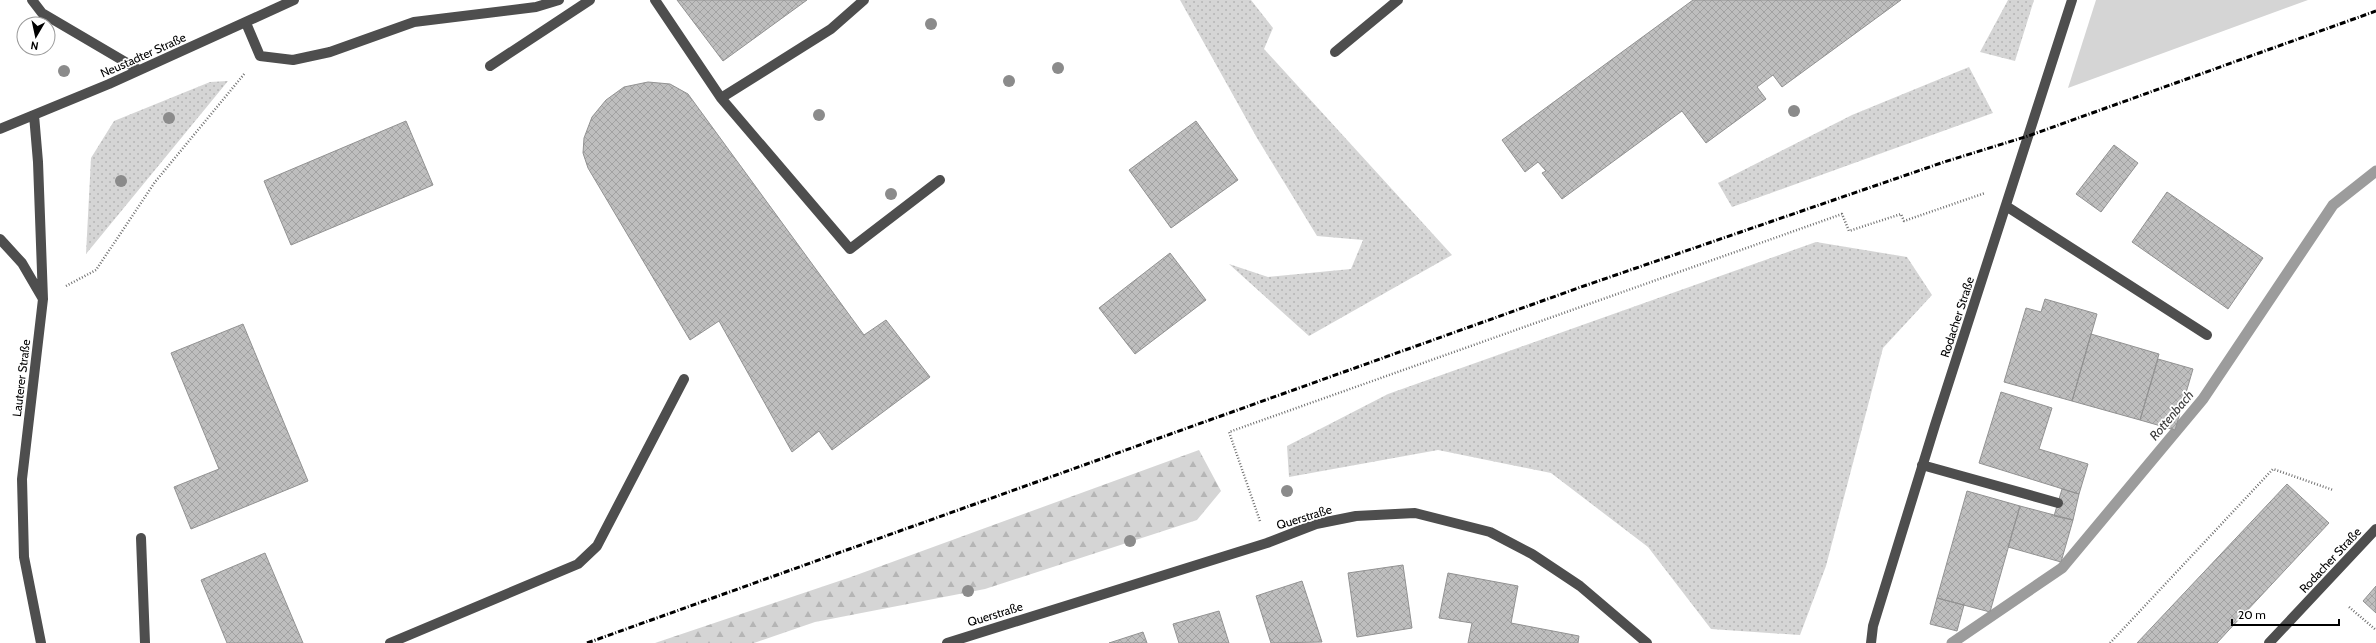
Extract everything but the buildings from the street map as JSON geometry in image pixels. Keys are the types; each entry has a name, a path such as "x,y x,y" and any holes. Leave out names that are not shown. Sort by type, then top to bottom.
{"street":[{"path":"32,0 42,13 139,70"},
{"name":"Neustadter Straße","path":"0,129 139,70 246,23 294,0"},
{"path":"246,23 260,56 293,60 330,52 414,22 536,7 559,0"},
{"path":"490,66 590,0"},
{"path":"655,0 721,98 850,249 940,180"},
{"path":"721,98 831,29 864,0"},
{"path":"1335,52 1398,0"},
{"name":"Rodacher Straße","path":"1871,643 1873,626 1922,465 2072,0"},
{"name":"Lauterer Straße","path":"34,115 38,162 43,299 22,479 24,557 41,643"},
{"path":"2006,206 2207,335"},
{"path":"0,239 22,263 43,299"},
{"path":"390,643 578,564 596,546 684,379"},
{"path":"1922,465 2058,503"},
{"name":"Querstraße","path":"947,643 1267,543 1316,524 1356,516 1415,513 1490,532 1532,554 1580,586 1647,643"},
{"name":"Rodacher Straße","path":"2269,643 2376,529"},
{"path":"141,538 145,643"}],"path":[{"path":"43,299 96,270 155,182 260,56"},
{"path":"1252,499 1229,432 1842,214 1849,231 1901,214 1904,221 1976,196"},
{"path":"2110,643 2273,469 2333,490"},
{"path":"2349,607 2376,630"}],"green space":[{"path":"1180,0 1251,0 1273,28 1264,49 1452,255 1309,336 1229,264 1268,277 1351,269 1363,240 1317,236 1257,138"},
{"path":"2008,0 2034,0 2015,61 1980,52"},
{"path":"2096,0 2308,0 2068,88"},
{"path":"1969,67 1993,113 1732,207 1718,183 1852,115"},
{"path":"228,81 86,254 91,158 114,121 210,82"},
{"path":"1816,242 1907,257 1932,295 1883,348 1826,566 1800,635 1711,629 1648,547 1551,473 1438,450 1289,477 1287,446 1388,394"},
{"path":"1199,450 1221,491 1197,520 985,589 815,622 754,643 655,643 851,577"}],"waterway":[{"name":"Rottenbach","path":"1952,643 2062,568 2203,399 2333,205 2376,171"}],"railway":[{"path":"587,643 1581,287 1944,162 2028,136 2376,11"}]}
